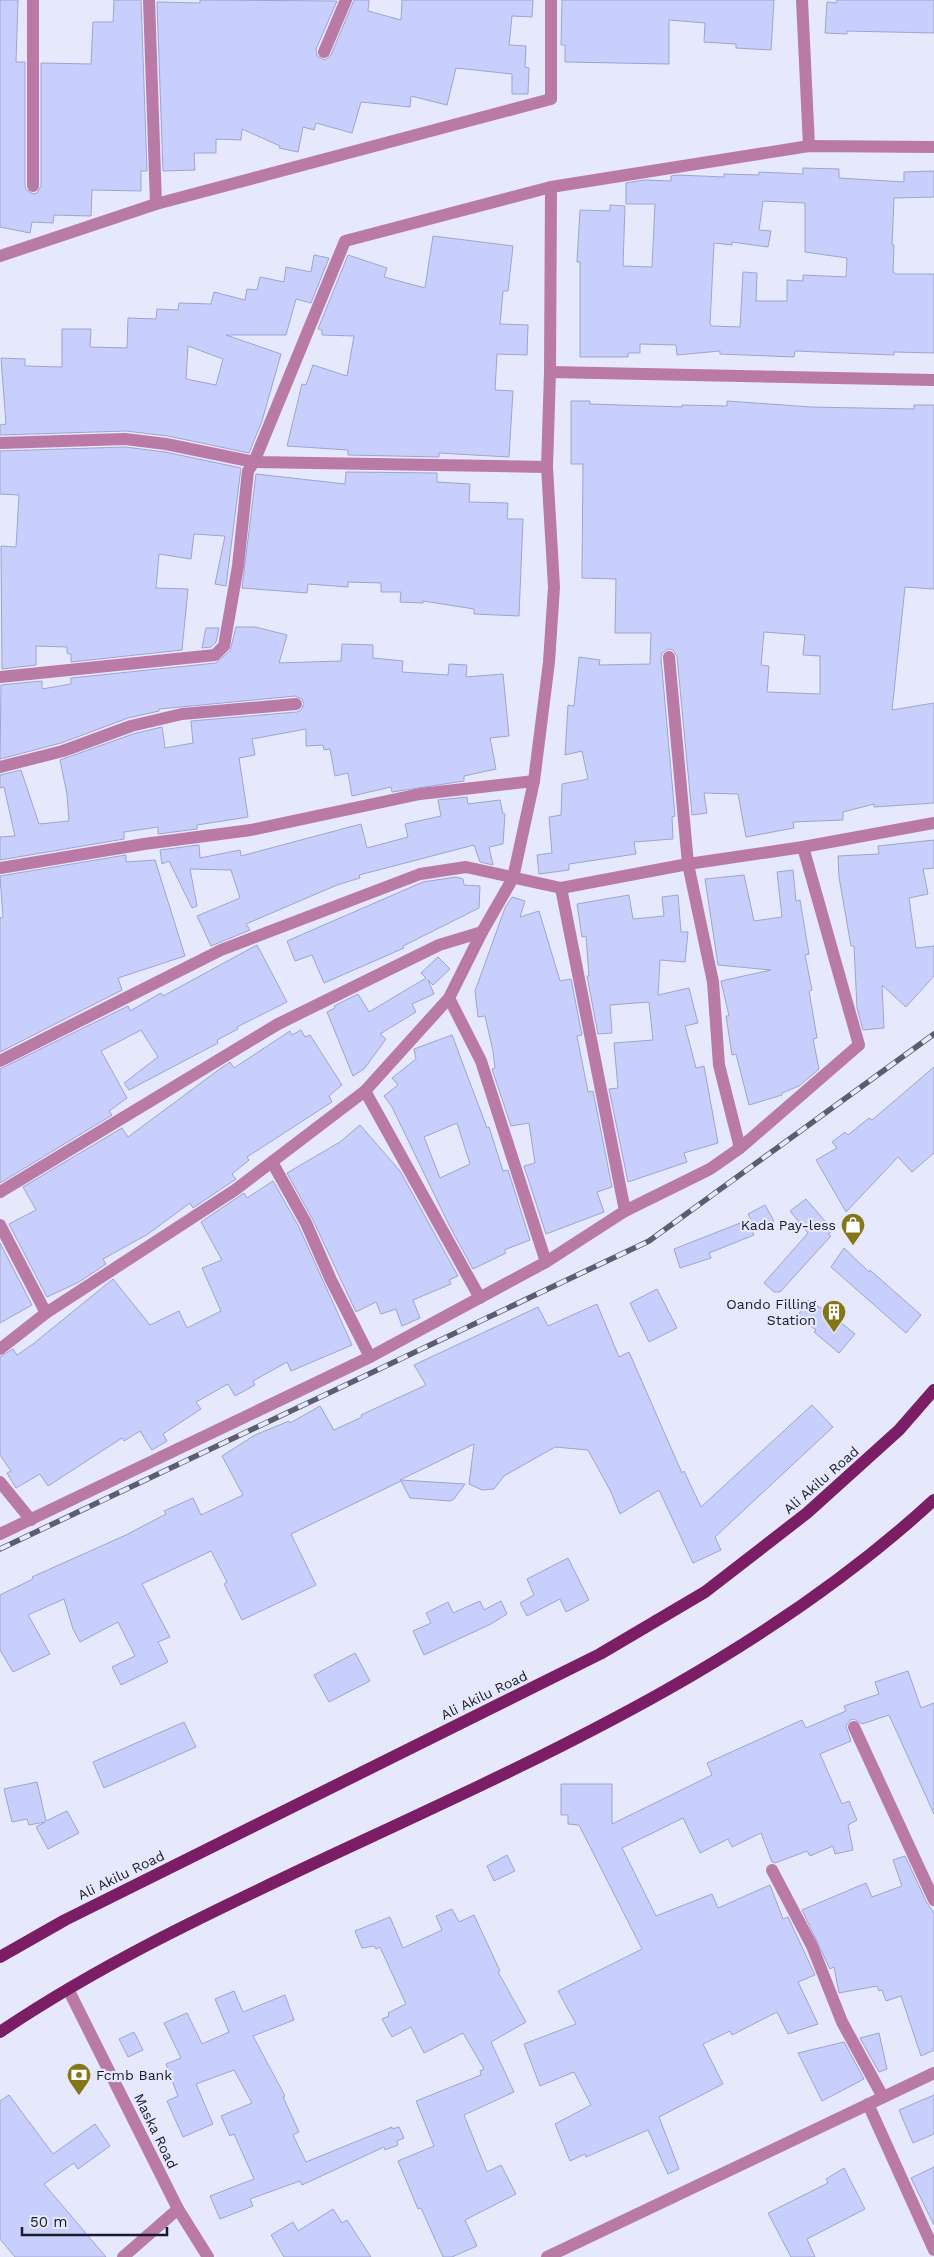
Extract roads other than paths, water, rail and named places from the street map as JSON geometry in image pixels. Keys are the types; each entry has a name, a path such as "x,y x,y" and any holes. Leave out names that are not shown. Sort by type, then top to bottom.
{"main road":[{"name":"Ali Akilu Road","path":"0,1957 65,1920 600,1654 705,1592 808,1513 899,1430 934,1390"},
{"path":"0,2032 68,1988 205,1916 515,1769 628,1713 721,1660 806,1603 888,1542 934,1500"}],"street":[{"path":"33,0 33,186"},
{"path":"149,0 156,204"},
{"path":"324,52 346,0"},
{"path":"0,256 156,204 551,99 551,0"},
{"path":"802,0 809,146"},
{"path":"0,677 215,655 224,646 237,576 248,471 254,462 345,241 551,187 809,146 934,147"},
{"path":"0,1349 46,1312 235,1190 365,1091 449,998 482,932 513,878 534,781 549,662 549,638 554,588 547,467 550,372 551,187"},
{"path":"550,372 934,380"},
{"path":"0,444 125,440 166,444 254,462 547,467"},
{"path":"669,657 688,864 713,982 719,1064 740,1148"},
{"path":"0,767 63,751 131,726 182,714 296,704"},
{"path":"0,868 135,845 251,830 420,794 534,781"},
{"path":"0,1061 221,950 420,874 466,868 561,888 688,864 804,847 934,823"},
{"path":"0,1534 370,1357 546,1262 625,1211 710,1169 740,1148 859,1045 804,847"},
{"path":"561,888 625,1211"},
{"path":"0,1192 278,1024 439,945 482,932"},
{"path":"449,998 481,1061 546,1262"},
{"path":"365,1091 480,1298"},
{"path":"272,1162 306,1223 331,1280 370,1357"},
{"path":"0,1225 46,1312"},
{"path":"0,1482 31,1520"},
{"path":"854,1728 934,1900"},
{"path":"772,1870 812,1946 842,2022 883,2097"},
{"name":"Maska Road","path":"68,1988 178,2209 208,2257"},
{"path":"548,2257 934,2073"},
{"path":"868,2104 934,2250"},
{"path":"123,2257 178,2209"}],"railway":[{"path":"0,1549 649,1241 934,1034"}],"place":[{"name":"Kada Pay-less","path":"853,1246"},
{"name":"Oando Filling Station","path":"834,1333"},
{"name":"Fcmb Bank","path":"79,2096"}]}
